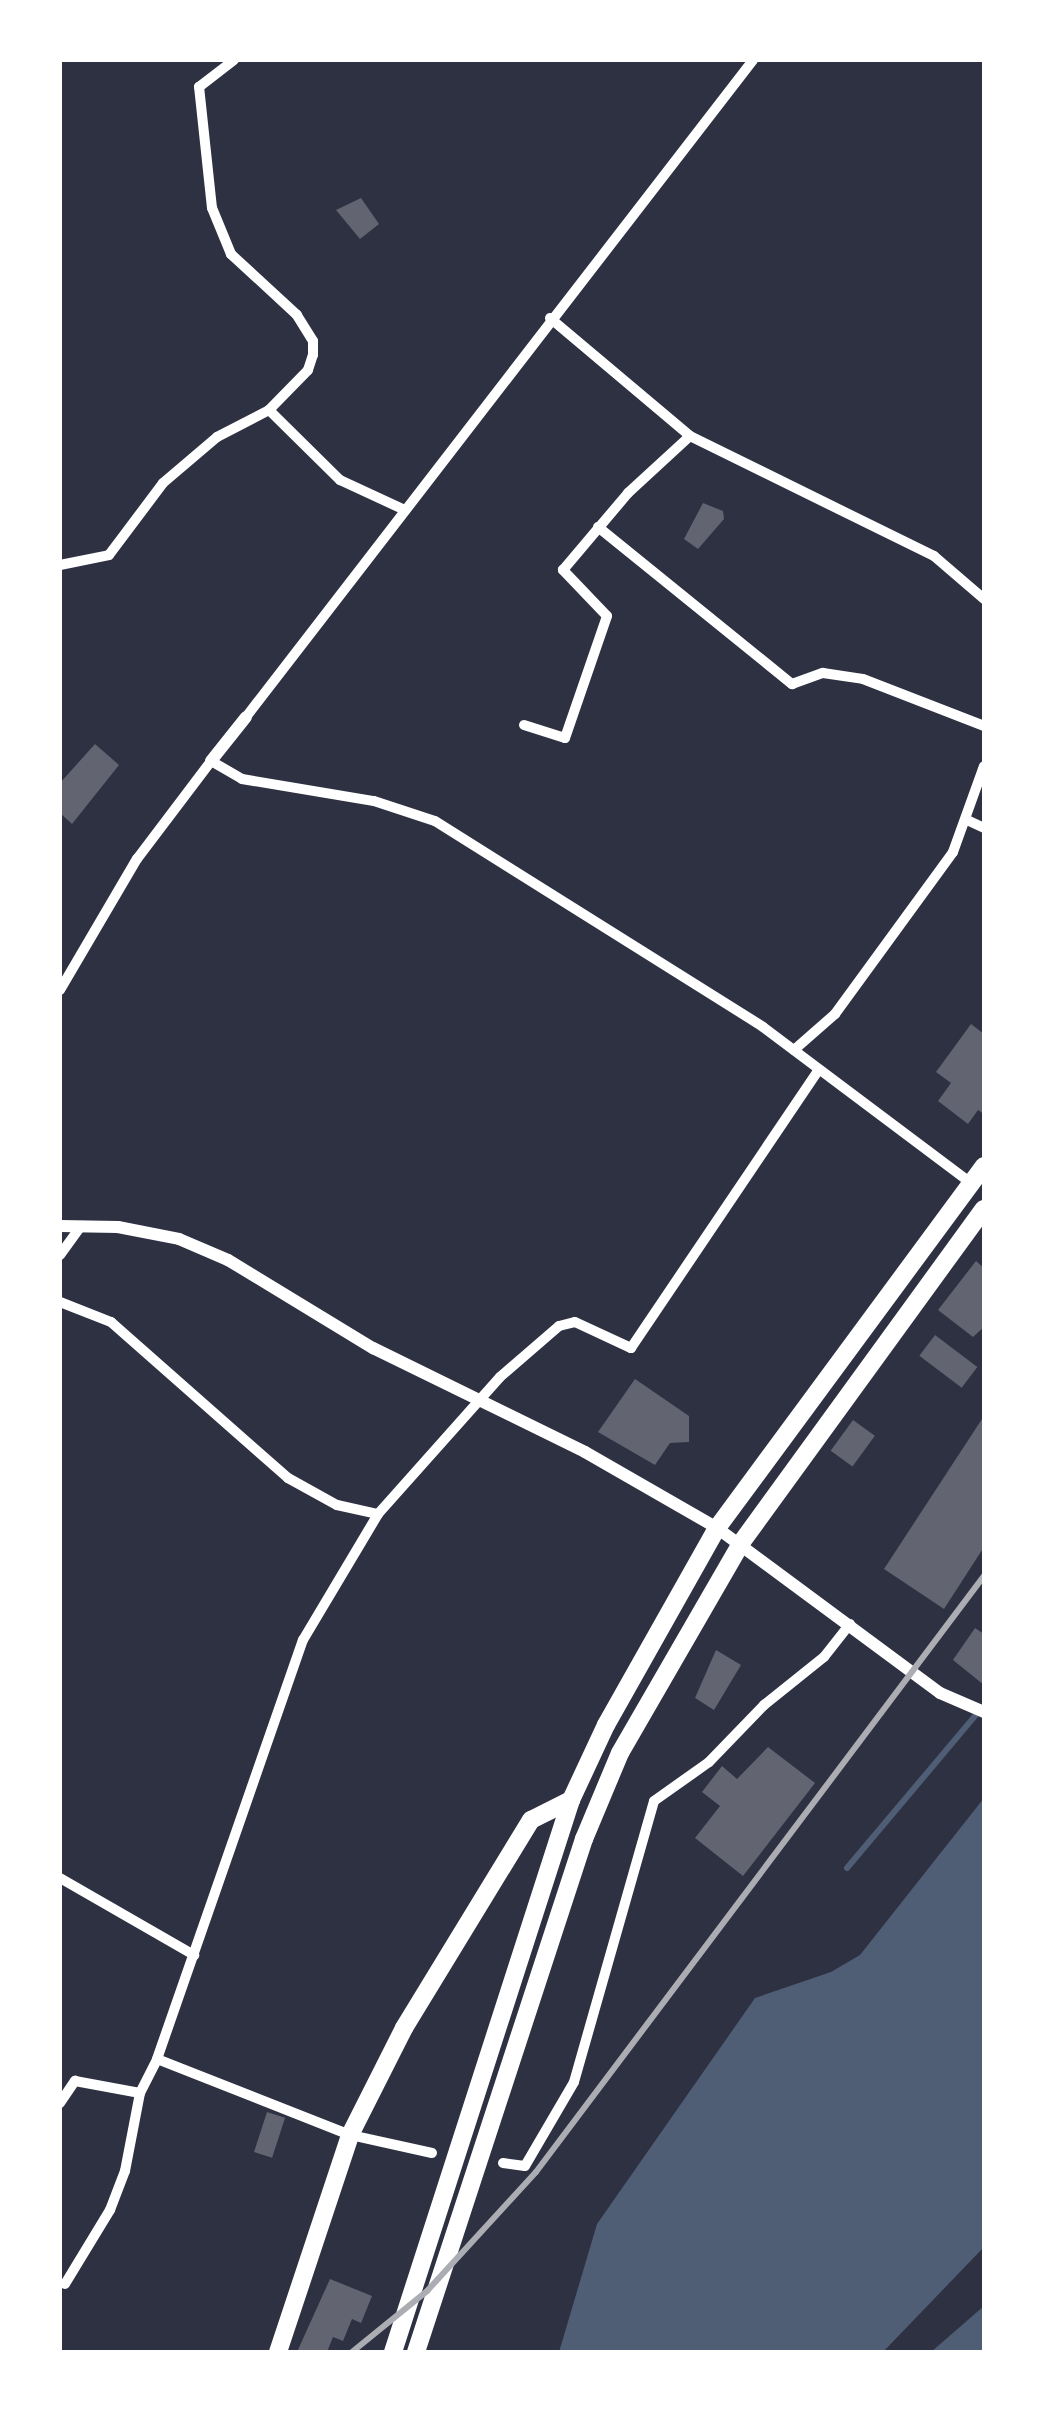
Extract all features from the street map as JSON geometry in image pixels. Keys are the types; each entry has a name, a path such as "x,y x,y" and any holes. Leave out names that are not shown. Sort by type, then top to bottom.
{"main road":[{"path":"392,2352 571,1800 615,1707 717,1528 984,1166"},
{"path":"416,2352 444,2258 597,1806 658,1684 740,1543 984,1209"},
{"path":"278,2352 350,2134 404,2028 531,1820 571,1800"}],"street":[{"path":"62,561 109,555 175,471 216,437 269,410 308,370 313,341 297,315 231,254 212,208 199,88 234,60"},
{"path":"60,990 137,859 550,318 754,60"},
{"path":"550,318 690,436 934,556 984,599"},
{"path":"269,410 340,480 406,510"},
{"path":"524,725 558,740 580,708 607,616 563,570 598,527 690,436"},
{"path":"598,527 792,684 823,672 863,679 984,726"},
{"path":"211,761 242,779 374,800 435,822 794,1050 818,1072 971,1183"},
{"path":"794,1050 835,1014 953,852 984,766"},
{"path":"967,820 984,828"},
{"path":"64,2284 110,2210 125,2171 140,2094 157,2059 303,1640 378,1514 475,1401 559,1326 584,1321 632,1348 818,1072"},
{"path":"60,1226 179,1239 228,1260 475,1401 586,1452 717,1528 966,1706 984,1712"},
{"path":"60,1255 81,1226"},
{"path":"60,1302 111,1322 288,1478 337,1505 378,1514"},
{"path":"502,2163 526,2166 574,2082 654,1801 709,1762 764,1705 824,1657 850,1624"},
{"path":"60,1878 194,1955"},
{"path":"157,2059 350,2134 432,2152"},
{"path":"60,2103 75,2081 140,2094"}],"water":[{"path":"984,1798 984,2247 883,2352 559,2352 597,2224 755,1998 831,1972 860,1955"},
{"path":"984,2306 984,2352 931,2352"}],"building":[{"path":"361,198 379,224 360,239 336,210"},
{"path":"703,503 723,511 724,519 698,549 684,539"},
{"path":"95,744 119,765 72,824 60,813 60,783"},
{"path":"971,1024 984,1034 984,1114 978,1110 968,1124 938,1101 951,1083 936,1072"},
{"path":"976,1261 984,1268 984,1327 973,1337 938,1310"},
{"path":"935,1335 977,1367 962,1388 919,1356"},
{"path":"635,1379 689,1416 689,1442 670,1443 655,1465 598,1432"},
{"path":"982,1419 984,1547 944,1609 884,1569"},
{"path":"853,1420 875,1436 853,1467 831,1451"},
{"path":"975,1628 984,1634 984,1685 953,1660"},
{"path":"716,1650 741,1665 714,1710 695,1698"},
{"path":"768,1747 815,1783 743,1876 695,1838 720,1806 702,1792 722,1766 737,1779"},
{"path":"267,2112 285,2118 272,2158 254,2152"},
{"path":"330,2279 372,2296 361,2323 352,2319 343,2341 333,2337 327,2352 297,2352"}],"waterway":[{"path":"847,1868 981,1709"}],"railway":[{"path":"352,2352 427,2291 536,2172 984,1576"}]}
